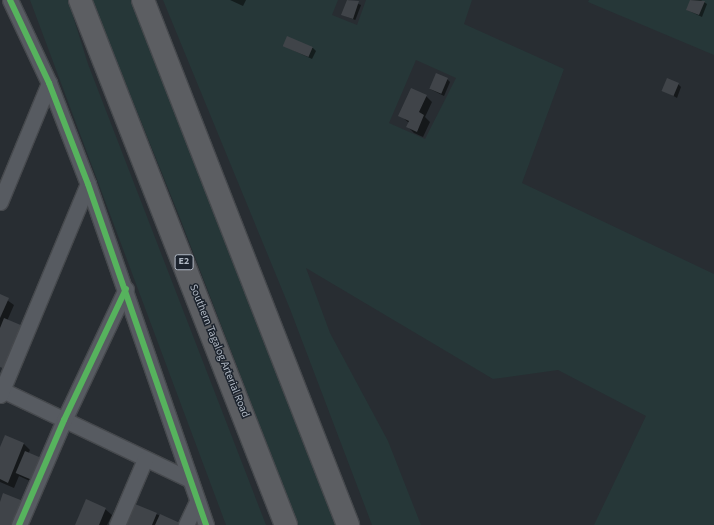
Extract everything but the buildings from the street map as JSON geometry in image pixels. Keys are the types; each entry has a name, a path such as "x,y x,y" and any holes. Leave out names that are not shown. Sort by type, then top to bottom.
{"highway":[{"name":"Southern Tagalog Arterial Road","path":"80,0 286,525"},
{"path":"143,0 348,525"}],"street":[{"path":"10,0 49,83 88,184 126,289 188,479 206,525"},
{"path":"0,202 49,83"},
{"path":"88,184 1,391 188,479"},
{"path":"19,525 64,420 126,289"},
{"path":"117,525 144,459"},
{"path":"186,525 197,501"}],"shaded area":[{"path":"30,0 68,0 88,64 266,525 226,525"},
{"path":"92,0 131,0 338,525 298,525 178,213"},
{"path":"163,0 338,0 332,15 357,25 366,0 472,0 464,24 564,69 522,183 714,274 714,525 594,525 646,416 558,370 493,379 306,268 330,333 388,441 421,525 372,525 290,309","holes":["416,60 456,78 425,139 389,123"]},
{"path":"589,0 714,0 714,55 588,2"}],"cycle path":[{"path":"10,0 49,83 88,184 206,525"},
{"path":"19,525 64,420 126,289"}]}
